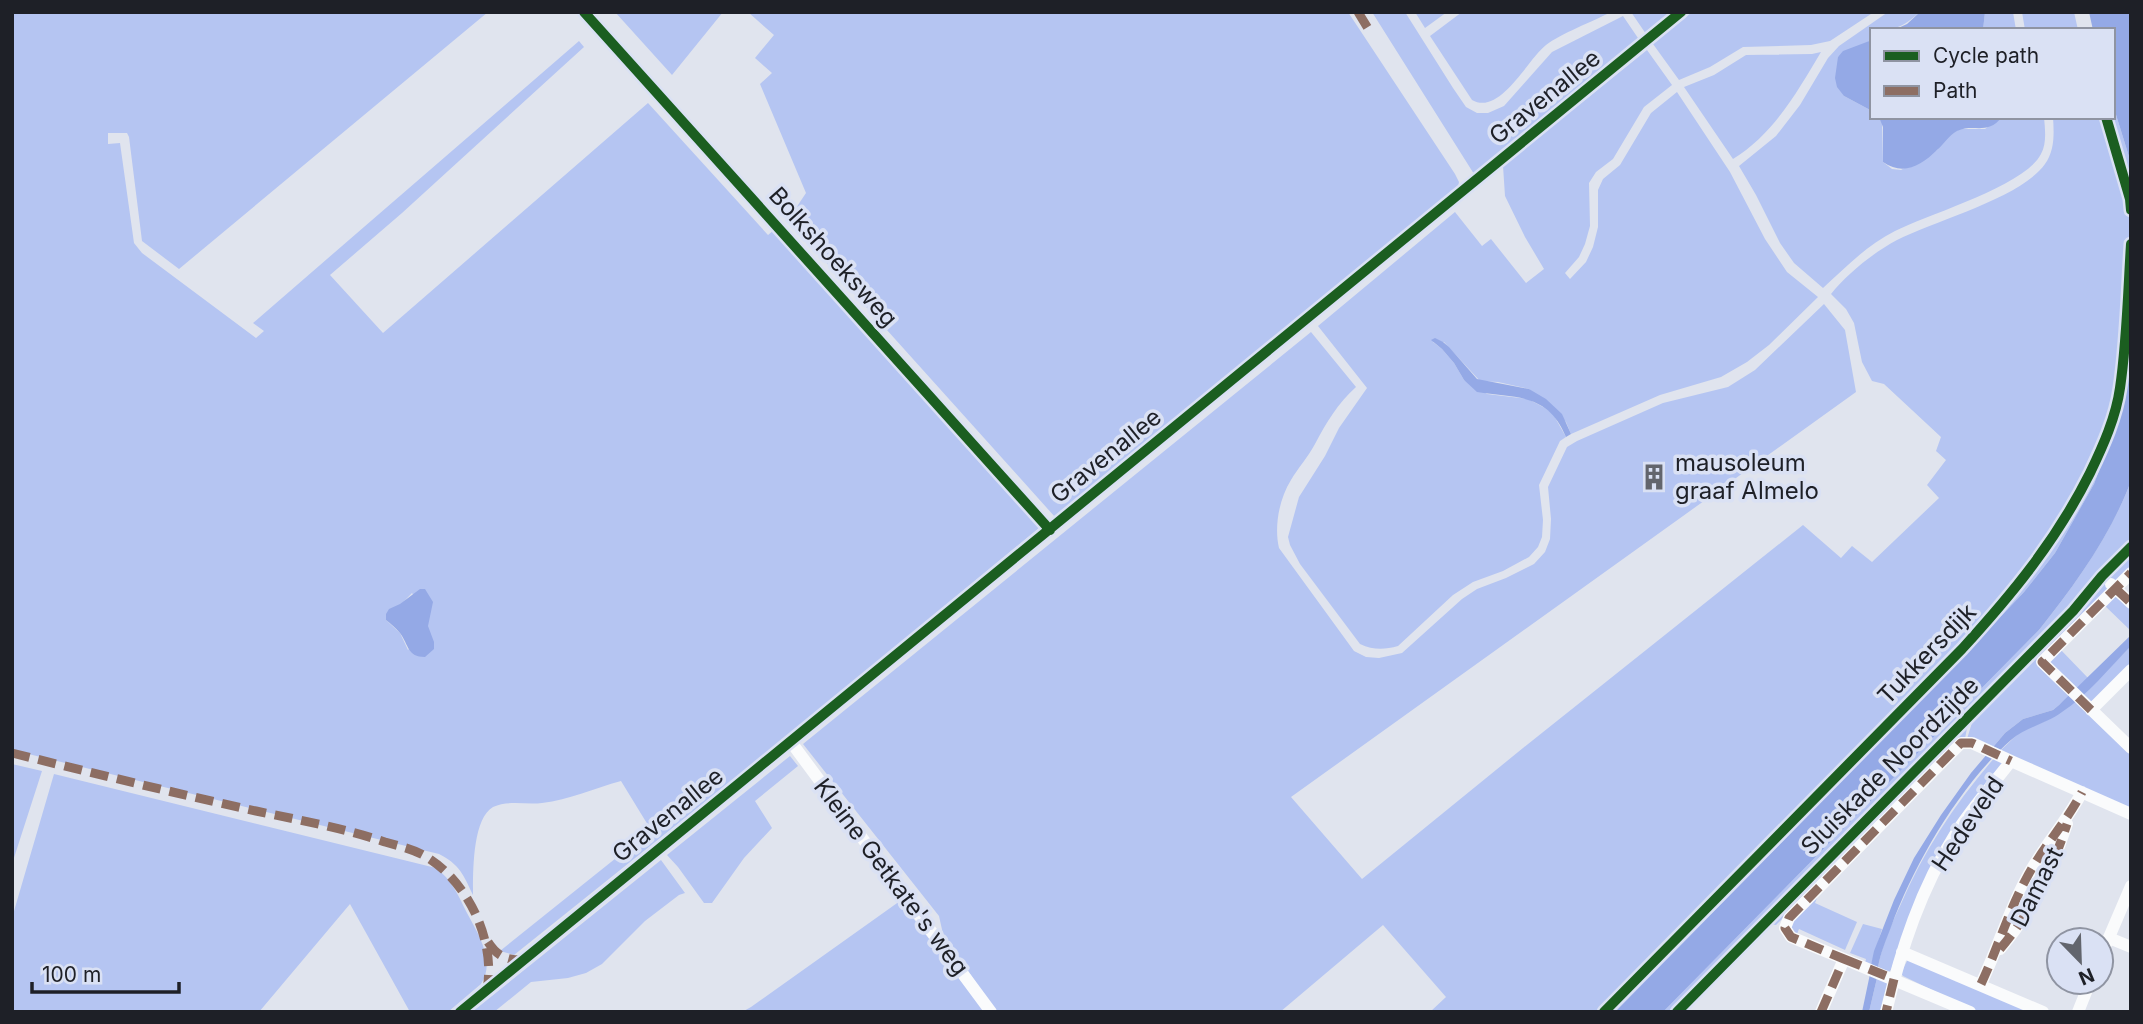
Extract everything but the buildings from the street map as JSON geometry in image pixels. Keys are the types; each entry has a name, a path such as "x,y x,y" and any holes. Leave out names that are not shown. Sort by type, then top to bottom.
{"street":[{"name":"Bolkshoeksweg","path":"584,12 1050,530"},
{"name":"Gravenallee","path":"460,1012 1681,12"},
{"name":"Sluiskade Noordzijde","path":"1677,1012 2073,611 2131,547"},
{"path":"2042,662 2131,573"},
{"path":"2102,576 2131,603"},
{"path":"2032,652 2131,748"},
{"path":"2088,707 2131,670"},
{"name":"Kleine Getkate's weg","path":"791,742 991,1012"},
{"path":"1970,1012 1791,937 1785,928 1789,918 1959,745 1967,742 2006,758"},
{"name":"Hedeveld","path":"1886,1012 1912,919 1937,865 2006,758 2131,814"},
{"name":"Damast","path":"1981,985 1995,955 2014,932 2042,887 2081,792"},
{"path":"2114,926 2131,886"},
{"path":"1902,951 2043,1012"},
{"path":"1821,1012 1844,960"}],"shaded area":[{"path":"12,12 488,12 179,269 142,241 129,137 127,133 108,133 108,144 120,143 134,243 142,253 256,338 264,331 253,323 579,41 584,47 330,275 383,333 648,103 768,235 774,230 1033,518 1039,528 790,734 514,955 500,951 651,830 621,781 572,797 493,807 486,813 477,835 473,895 460,871 439,854 12,750","holes":["412,593 427,618 427,623 408,650 400,633 386,620"]},
{"path":"615,12 723,12 672,75"},
{"path":"748,12 1348,12 1455,174 1458,187 1055,517 788,220 806,193 760,84 772,73 755,58 774,35"},
{"path":"1372,12 1405,12 1466,107 1477,113 1488,113 1504,106 1552,52 1623,16 1638,38 1474,174"},
{"path":"1415,12 1447,12 1425,28"},
{"path":"1462,12 1611,12 1546,45 1503,94 1482,103 1472,100 1430,36"},
{"path":"1631,12 1672,12 1646,34"},
{"path":"1692,12 1874,12 1830,41 1811,45 1743,47 1710,67 1679,80 1653,44"},
{"path":"1888,12 1920,12 1898,27 1870,28 1870,41 1838,57 1844,96 1870,110 1870,119 1882,121 1883,162 1892,169 1901,170 1937,150 1949,135 1960,129 1985,129 1999,119 2044,119 2045,136 2041,154 2016,177 1885,237 1857,257 1823,288 1794,263 1780,243 1739,166 1776,136 1800,105 1828,58 1839,46"},
{"path":"1920,12 1985,12 1983,28 1898,28"},
{"path":"1985,12 2013,12 2016,28 1983,28"},
{"path":"2022,12 2074,12 2078,28 2025,28"},
{"path":"2089,12 2131,12 2131,163 2115,111 2115,28 2093,28"},
{"path":"1870,41 1870,110 1844,96 1837,87 1835,78 1838,57 1843,51"},
{"path":"1647,50 1672,85 1644,107 1613,159 1596,172 1589,183 1590,226 1579,257 1565,273 1570,279 1586,262 1593,247 1598,227 1598,190 1603,179 1620,165 1651,113 1677,92 1730,172 1765,239 1787,272 1818,297 1769,345 1721,377 1660,395 1571,434 1566,422 1529,389 1480,381 1444,342 1433,342 1454,363 1464,380 1487,394 1528,399 1545,408 1553,414 1566,437 1560,441 1539,485 1542,537 1529,557 1503,571 1473,582 1453,595 1398,646 1379,649 1360,644 1300,564 1288,537 1299,497 1339,428 1367,388 1318,326 1455,212 1482,246 1491,239 1526,283 1544,269 1505,196 1503,166"},
{"path":"1821,52 1773,125 1733,159 1684,87 1714,75 1746,55"},
{"path":"2115,111 2131,163 2131,177 2113,119 2115,119"},
{"path":"1880,119 2000,119 1986,128 1957,131 1925,161 1905,169 1883,162 1883,127"},
{"path":"2053,119 2102,119 2131,209 2131,364 2094,484 2055,553 2024,592 1615,1012 1430,1012 1446,997 1383,925 1280,1012 996,1012 943,934 939,916 803,744 1311,332 1356,387 1333,414 1287,488 1277,522 1279,548 1354,651 1366,657 1379,658 1402,653 1462,599 1477,589 1534,564 1545,552 1550,539 1551,519 1548,487 1567,447 1663,403 1728,387 1755,370 1824,304 1845,330 1856,392 1291,797 1362,879 1803,525 1841,558 1852,546 1872,562 1939,498 1927,485 1946,460 1936,451 1941,437 1884,384 1872,381 1862,362 1854,323 1846,309 1831,294 1853,271 1888,245 1998,198 2033,176 2051,153"},
{"path":"1435,338 1449,347 1477,379 1529,389 1546,399 1562,414 1571,434 1566,437 1550,412 1529,400 1477,392 1464,380 1442,349 1431,340"},
{"path":"2131,364 2131,481 2113,521 2091,559 2039,630 1663,1012 1615,1012 2024,592 2055,553 2094,484"},
{"path":"2131,481 2131,540 2076,601 1670,1012 1663,1012 2039,630 2091,559 2113,521"},
{"path":"2131,552 2131,570 2041,662 2071,695 2053,710 2023,719 1993,747 1967,739 1974,716"},
{"path":"420,589 425,589 433,602 428,626 434,649 425,657 412,653 400,633 386,620 389,609"},
{"path":"2114,596 2131,608 2131,631 2103,604"},
{"path":"2131,635 2131,646 2081,698 2056,716 2011,740 1974,779 1940,827 1912,878 1885,942 1878,968 1871,965 1894,900 1914,858 1971,773 2005,733 2023,719 2053,710"},
{"path":"2131,646 2131,663 2092,703 2081,696"},
{"path":"2060,649 2088,678 2077,689 2049,663"},
{"path":"2076,700 2131,754 2131,809 2000,751 2020,732 2045,721"},
{"path":"1968,722 1965,739 1776,925 1770,924"},
{"path":"790,756 798,766 755,801 772,828 744,858 712,903 704,903 667,855"},
{"path":"1996,756 2005,760 1910,914 1891,970 1889,972 1878,968 1890,928 1930,846 1954,809"},
{"path":"12,764 42,771 12,864"},
{"path":"54,774 436,868 454,888 484,948 487,966 481,984 448,1012 410,1012 350,904 259,1012 12,1012 12,918"},
{"path":"661,860 685,893 645,921 602,964 586,973 568,978 531,982 494,1012 472,1012"},
{"path":"1819,893 1815,903 1857,922 1845,950 1799,929 1797,934 1794,933 1790,923"},
{"path":"900,901 985,1012 742,1012 751,1007"},
{"path":"1863,924 1882,929 1871,965 1865,963 1866,959 1850,953"},
{"path":"1908,959 2034,1012 1978,1012 1903,976 1901,973"},
{"path":"1870,974 1877,978 1869,1012 1862,1012"},
{"path":"1877,978 1888,983 1882,1012 1869,1012"}],"marked path":[{"path":"1358,12 1369,30"},
{"path":"2091,710 2042,662 2131,573"},
{"path":"2116,589 2131,603"},
{"path":"1821,1012 1844,959 1791,937 1785,928 1789,918 1961,743 1972,743 2011,761"},
{"path":"12,753 337,828 420,854 440,867 454,881 476,914 487,951 487,989"},
{"path":"1981,984 2026,879 2082,792"},
{"path":"2000,949 2040,890 2067,824"},
{"path":"488,942 502,956 522,960"},
{"path":"1844,959 1894,979 1886,1012"}],"cycle path":[{"path":"584,12 1050,530"},
{"path":"460,1012 1681,12"},
{"path":"2107,119 2131,210"},
{"name":"Tukkersdijk","path":"1604,1012 1962,649 2016,587 2048,544 2090,473 2115,410 2124,352 2131,244"},
{"path":"1677,1012 2073,611 2131,547"}],"place":[{"name":"mausoleum graaf Almelo","path":"1654,477"}]}
